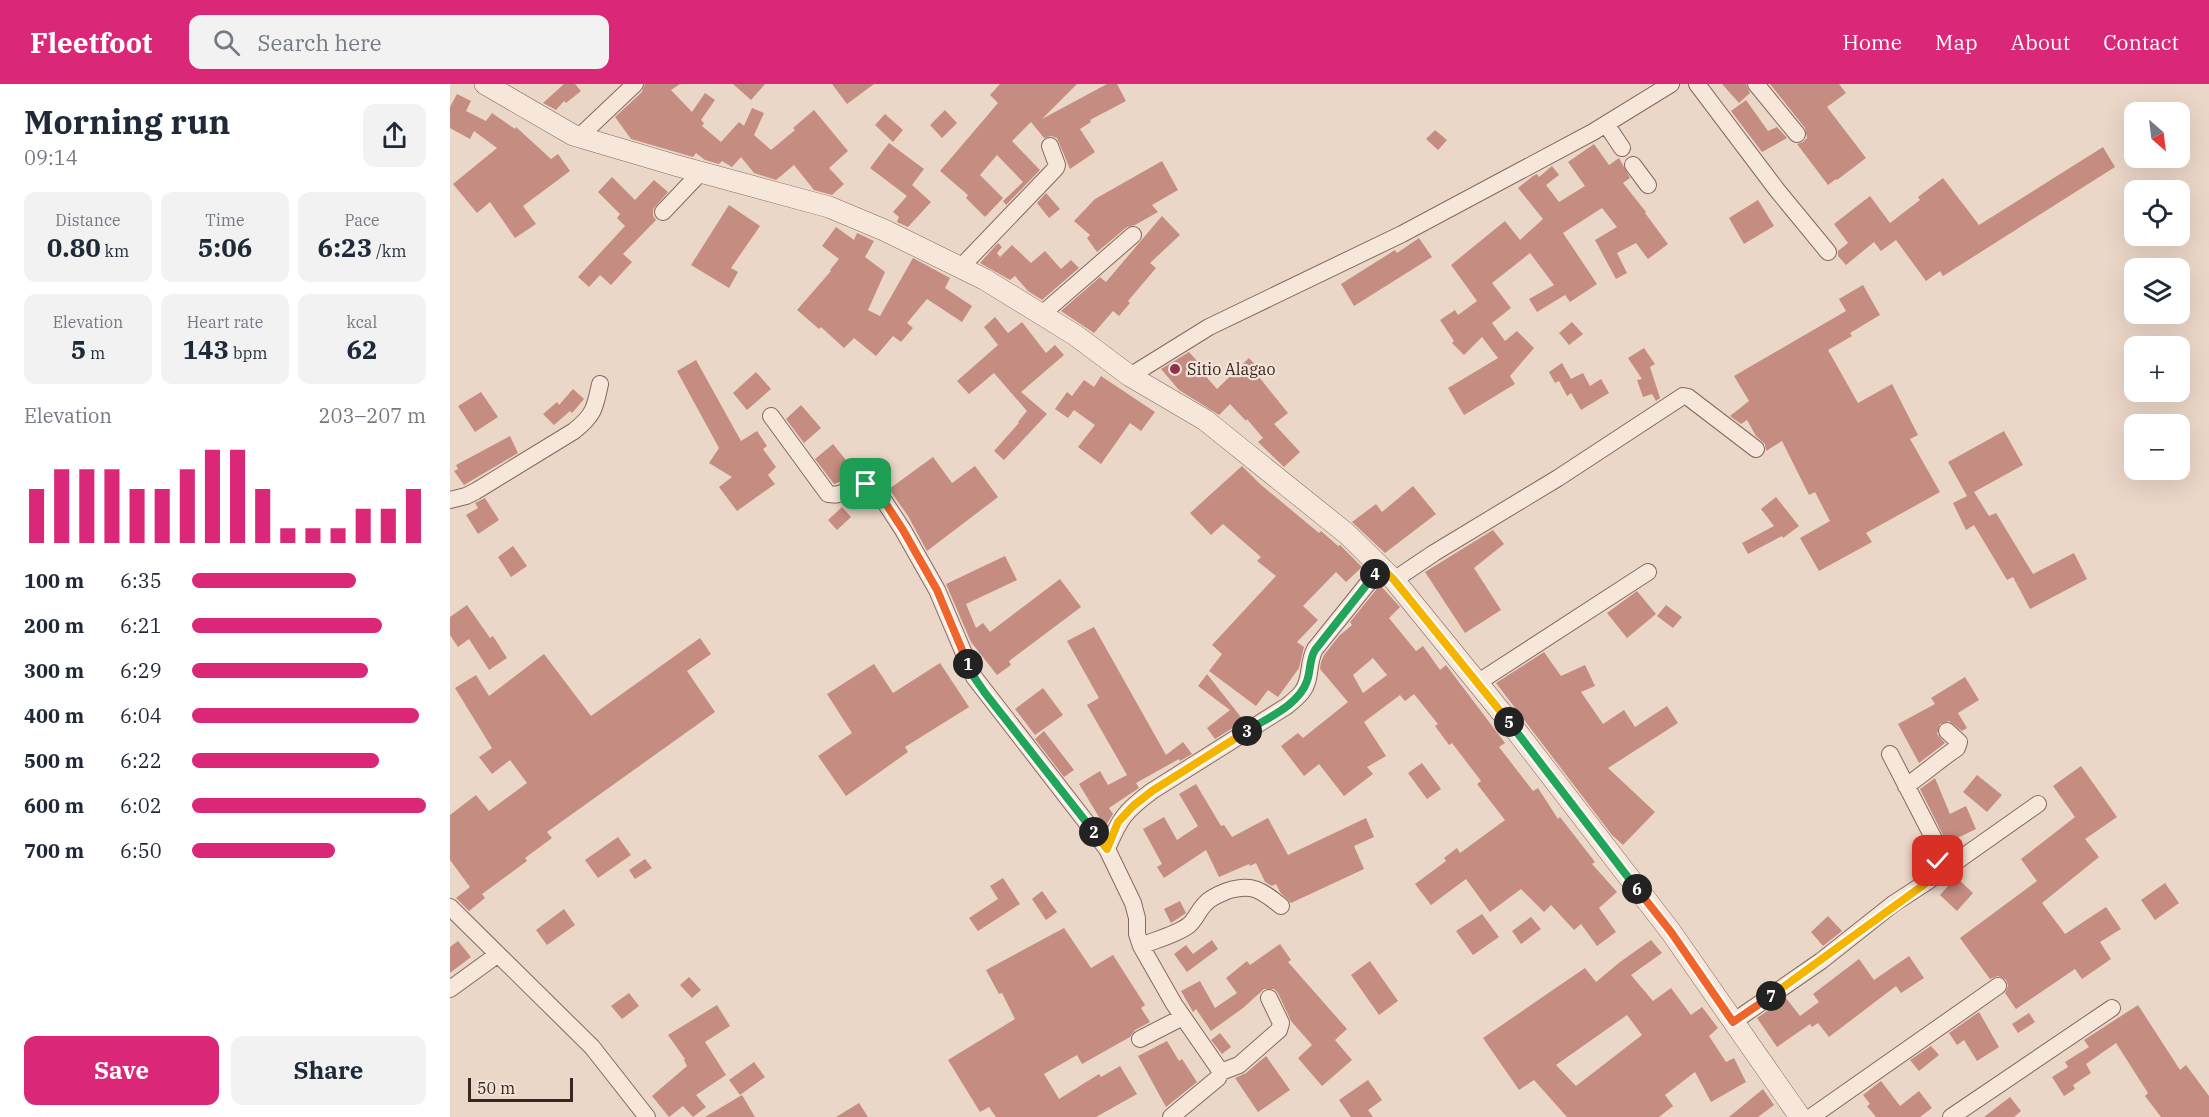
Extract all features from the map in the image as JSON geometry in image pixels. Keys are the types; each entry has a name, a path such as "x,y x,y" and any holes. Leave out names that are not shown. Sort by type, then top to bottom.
{"street":[{"path":"486,84 561,129 579,137 829,207 884,230 984,279 1075,335 1130,376 1205,420 1347,534 1387,574 1477,683 1671,932 1800,1117"},
{"path":"579,137 635,84"},
{"path":"1130,376 1209,327 1402,234 1606,124 1671,84"},
{"path":"1697,84 1777,190 1828,252"},
{"path":"1756,84 1797,134"},
{"path":"1606,124 1622,148"},
{"path":"961,267 1056,168 1058,165 1050,146"},
{"path":"1633,165 1648,185"},
{"path":"663,212 701,172"},
{"path":"1041,314 1133,235"},
{"path":"450,500 476,491 574,431 594,412 600,384"},
{"path":"1107,849 1118,822 1133,806 1152,791 1287,706 1303,692 1309,678 1311,656 1315,650 1387,574 1434,553 1558,478 1683,396 1713,414 1756,449"},
{"path":"771,416 828,494 836,496 857,485 875,487 903,530 937,590 974,677 1107,849 1133,903 1137,918 1137,934 1142,946 1183,1017 1221,1072"},
{"path":"1477,683 1648,572"},
{"path":"1906,786 1957,748 1959,742 1947,730"},
{"path":"1890,754 1937,845 1938,861 1933,878"},
{"path":"1733,1022 1821,961 1893,904 2038,804"},
{"path":"1142,946 1188,926 1206,902 1220,893 1247,886 1266,894 1281,906"},
{"path":"450,907 592,1047 647,1117"},
{"path":"450,989 497,955"},
{"path":"1811,1117 1998,986"},
{"path":"1171,1117 1218,1078 1221,1072 1239,1065 1279,1030 1281,1023 1269,998"},
{"path":"1951,1117 2112,1008"},
{"path":"1140,1039 1183,1017"}],"building":[{"path":"564,84 575,84 581,91 566,103 564,101 556,110 543,103"},
{"path":"645,84 680,84 671,90 692,112 705,93 715,100 701,120 704,123 702,126 721,142 739,122 744,126 752,108 764,113 754,135 771,150 814,110 848,151 829,168 844,184 832,195 814,190 794,165 776,180 754,173 741,157 732,167 722,161 719,164 705,160 696,153 693,157 631,139 615,117 642,92"},
{"path":"733,84 765,84 751,100"},
{"path":"832,84 874,84 847,104"},
{"path":"1000,84 1077,84 1042,119 1107,84 1117,84 1126,101 1090,120 1091,122 1080,129 1095,152 1070,169 1057,138 1051,136 1044,138 1031,122 1012,141 1040,170 1006,205 1003,201 1023,182 997,155 980,175 1003,198 985,217 966,198 968,195 940,171 998,103 990,95"},
{"path":"1722,84 1746,84 1750,93 1739,103"},
{"path":"1770,84 1839,84 1846,93 1827,107 1866,158 1828,185 1797,144 1807,138 1805,128"},
{"path":"457,94 471,101 466,111 486,121 492,113 515,129 516,127 551,159 558,154 570,171 523,206 536,224 515,238 490,202 477,213 453,184 497,148 474,131 470,139 450,128 450,107"},
{"path":"1746,100 1768,131 1777,127 1787,138 1762,152 1731,111"},
{"path":"945,110 957,123 942,138 930,125"},
{"path":"885,114 903,130 893,142 875,125"},
{"path":"1435,130 1447,140 1438,150 1426,139"},
{"path":"889,143 924,169 912,185 931,202 908,227 897,222 899,217 893,212 907,196 870,168"},
{"path":"1594,144 1609,165 1619,158 1630,178 1623,183 1668,244 1648,259 1636,243 1617,253 1627,273 1616,279 1595,240 1617,227 1602,208 1563,233 1597,284 1570,302 1565,295 1537,312 1529,299 1554,285 1530,253 1492,283 1511,308 1492,323 1505,341 1517,331 1534,348 1510,376 1515,384 1464,415 1448,388 1498,358 1482,337 1464,355 1452,343 1454,341 1440,320 1455,310 1458,315 1477,301 1451,265 1505,221 1520,240 1543,219 1518,188 1533,176 1537,174 1539,177 1552,166 1559,175 1546,185 1559,202 1585,186 1568,162"},
{"path":"2103,147 2115,167 1943,276 1940,271 1926,281 1896,240 1881,251 1874,242 1846,265 1838,256 1838,251 1848,243 1834,224 1870,196 1890,223 1920,200 1918,197 1943,178 1979,225"},
{"path":"1162,161 1178,190 1152,205 1158,212 1127,227 1097,252 1087,238 1090,235 1074,221 1095,199"},
{"path":"612,177 635,200 654,180 668,192 653,209 653,216 656,220 623,254 632,262 611,285 600,275 589,287 578,277 625,226 617,218 620,214 598,192"},
{"path":"1046,193 1060,209 1049,218 1037,203"},
{"path":"1758,200 1774,226 1744,244 1729,218"},
{"path":"729,205 760,226 731,268 738,272 729,288 691,265"},
{"path":"1162,216 1180,235 1150,263 1156,268 1128,301 1130,303 1119,316 1113,311 1094,333 1061,311 1100,277 1106,282"},
{"path":"836,227 854,240 857,233 874,241 865,257 885,272 868,310 880,316 913,258 950,278 945,288 972,306 962,322 927,299 907,323 913,328 901,342 893,336 876,356 854,338 844,348 821,327 819,329 797,310 839,259 822,246"},
{"path":"1419,238 1432,257 1354,306 1341,284 1395,250 1397,253"},
{"path":"998,243 1002,247 997,253 1000,257 1012,245 1031,263 1045,251 1061,269 1071,260 1079,268 1042,300 1028,291 1015,276 1010,280 980,263"},
{"path":"1863,285 1880,315 1850,333 1852,336 1828,350 1858,403 1892,384 1918,435 1910,439 1940,492 1866,533 1872,542 1819,571 1800,538 1830,521 1815,492 1809,495 1782,441 1766,451 1765,444 1756,436 1747,420 1741,424 1730,416 1749,401 1734,376 1846,311 1839,299"},
{"path":"995,317 1008,333 1022,322 1046,353 1055,345 1064,355 1021,392 1047,414 1004,460 994,451 1027,411 994,373 969,394 957,381 998,345 984,327"},
{"path":"1572,322 1583,334 1569,345 1559,333"},
{"path":"1644,348 1655,364 1650,367 1660,398 1656,401 1652,394 1643,397 1637,380 1642,379 1628,358"},
{"path":"1189,352 1198,362 1195,364 1217,389 1249,358 1263,373 1259,377 1288,413 1274,424 1300,452 1284,467 1258,442 1263,438 1230,404 1219,415 1179,390 1161,369"},
{"path":"696,360 741,441 757,431 767,446 763,449 776,467 768,475 775,484 737,511 719,487 732,477 709,463 719,448 677,371"},
{"path":"1562,363 1571,379 1583,373 1590,386 1601,379 1609,393 1581,410 1571,393 1567,396 1559,381 1555,383 1549,372"},
{"path":"756,372 771,389 747,410 733,393"},
{"path":"1101,376 1155,412 1141,431 1130,423 1101,464 1078,447 1095,425 1074,410 1068,418 1055,409 1067,392 1072,396 1084,380 1094,387"},
{"path":"573,389 584,399 572,413 570,411 554,425 543,414 557,402 559,405"},
{"path":"481,392 498,417 475,432 458,406"},
{"path":"801,405 821,428 804,443 786,419"},
{"path":"2004,431 2023,465 1974,492 1989,516 1996,513 2033,574 2074,553 2087,579 2030,609 2013,577 2007,580 1974,525 1966,530 1953,503 1967,496 1948,462"},
{"path":"510,436 518,453 464,485 454,471 458,469 456,465"},
{"path":"833,444 858,475 834,484 815,459"},
{"path":"933,457 952,483 975,466 998,497 927,551 908,516 889,489"},
{"path":"1242,466 1319,533 1321,531 1338,546 1340,545 1362,567 1346,582 1336,572 1303,606 1318,620 1297,642 1304,647 1299,668 1278,697 1268,690 1256,706 1209,671 1222,654 1212,645 1276,576 1257,561 1261,557 1223,524 1211,535 1190,513"},
{"path":"1413,486 1436,514 1385,553 1352,522 1376,504 1382,512"},
{"path":"1776,497 1799,526 1783,538 1782,536 1748,554 1742,543 1774,526 1761,509"},
{"path":"485,498 499,520 478,534 466,515 478,508 475,503"},
{"path":"842,507 851,517 837,530 828,520"},
{"path":"1493,530 1504,544 1474,568 1501,610 1465,633 1425,572"},
{"path":"513,546 527,566 511,577 498,557"},
{"path":"1005,556 1017,580 966,604 976,628 983,623 990,632 1060,579 1081,607 1009,661 1011,665 997,675 971,642 946,584"},
{"path":"1380,585 1400,607 1389,618 1416,651 1423,646 1440,670 1446,665 1505,743 1499,747 1533,791 1538,788 1558,819 1560,817 1595,862 1592,864 1617,892 1599,908 1616,932 1597,946 1581,924 1574,930 1551,905 1544,912 1521,889 1490,912 1466,879 1431,905 1415,884 1446,861 1444,858 1457,848 1460,853 1505,820 1477,784 1481,781 1452,743 1449,745 1435,726 1438,724 1414,694 1405,701 1400,695 1364,722 1386,756 1367,767 1373,774 1344,796 1319,764 1304,776 1281,746 1298,733 1303,738 1348,702 1320,669 1324,655 1339,636 1352,625 1350,622","holes":["1373,658 1387,675 1363,693 1353,675"]},
{"path":"1637,591 1656,614 1627,638 1607,613"},
{"path":"467,605 490,638 493,636 507,658 489,670 469,639 458,647 450,635 450,617"},
{"path":"1666,605 1682,617 1673,628 1657,616"},
{"path":"1094,627 1166,755 1183,742 1192,754 1136,783 1139,788 1109,808 1113,814 1105,827 1079,784 1100,771 1108,785 1127,775 1087,705 1099,698 1067,641"},
{"path":"700,638 711,654 687,671 715,712 547,832 552,838 525,858 527,861 482,894 485,898 469,911 456,898 470,887 450,860 450,815 476,795 489,811 527,783 510,760 492,774 479,757 492,748 455,688 476,675 489,696 544,654 591,716"},
{"path":"1544,652 1561,676 1585,665 1595,686 1581,692 1603,724 1624,710 1635,727 1667,706 1678,723 1608,768 1655,812 1623,845 1612,835 1496,683"},
{"path":"940,663 969,707 905,747 908,752 846,796 818,756 852,733 827,694 874,664 893,693"},
{"path":"1207,674 1244,721 1215,739 1207,728 1230,710 1198,686"},
{"path":"1965,677 1979,700 1958,713 1967,728 1962,731 1949,721 1940,724 1937,734 1945,743 1919,763 1898,724 1935,704 1931,698"},
{"path":"1043,688 1063,715 1035,735 1015,709"},
{"path":"1044,731 1074,770 1064,777 1035,739"},
{"path":"1422,763 1441,789 1427,799 1408,773"},
{"path":"2081,766 2117,817 2085,839 2099,857 2042,903 2065,934 2106,907 2121,929 2100,942 2111,959 2082,979 2075,969 2016,1009 2005,993 2008,986 2006,980 1998,976 1990,979 1960,938 2037,881 2021,859 2075,817 2053,786"},
{"path":"1977,775 2002,795 1987,812 1963,792"},
{"path":"1935,778 1950,814 1966,806 1976,829 1947,843 1920,789"},
{"path":"1196,784 1221,826 1224,825 1232,837 1268,818 1288,855 1366,818 1374,837 1354,846 1364,869 1291,903 1280,892 1276,884 1272,886 1265,882 1256,863 1219,877 1206,850 1164,878 1157,867 1162,864 1143,829 1164,817 1177,840 1198,826 1179,794"},
{"path":"618,837 631,855 598,878 585,860"},
{"path":"645,859 652,868 635,879 629,870"},
{"path":"1956,877 1973,893 1957,911 1940,895"},
{"path":"1003,878 1020,904 978,931 969,918 998,899 990,886"},
{"path":"2165,883 2179,903 2155,920 2141,900"},
{"path":"1042,891 1057,912 1046,920 1032,899"},
{"path":"1180,901 1186,913 1171,923 1164,909"},
{"path":"564,909 575,925 547,945 536,930"},
{"path":"1482,914 1499,937 1473,955 1456,931"},
{"path":"1828,916 1842,931 1823,946 1811,932"},
{"path":"1531,917 1541,929 1521,944 1512,931"},
{"path":"1064,928 1091,968 1113,955 1145,1005 1141,1008 1150,1022 1135,1030 1130,1037 1082,1064 1077,1055 1044,1074 1059,1099 1099,1074 1101,1077 1120,1066 1137,1094 1096,1117 996,1117 989,1107 980,1112 948,1060 1015,1019 1002,993 999,994 986,970"},
{"path":"1212,940 1218,949 1187,972 1174,954 1186,945 1193,954"},
{"path":"1651,940 1662,953 1631,975 1653,1001 1671,988 1691,1015 1702,1007 1718,1028 1709,1036 1726,1062 1734,1058 1746,1082 1711,1102 1695,1072 1665,1095 1673,1106 1659,1117 1567,1117 1534,1080 1519,1090 1483,1038 1585,968 1596,982","holes":["1627,1015 1642,1035 1576,1086 1556,1065"]},
{"path":"458,941 471,957 450,973 450,947"},
{"path":"1280,944 1291,960 1288,962 1347,1029 1335,1040 1352,1060 1322,1086 1298,1058 1312,1045 1291,1021 1274,989 1264,989 1243,1008 1211,1031 1196,1009 1193,1012 1181,991 1200,981 1215,1008 1237,993 1226,978 1247,961 1250,965"},
{"path":"1909,956 1924,978 1901,993 1896,986 1829,1037 1818,1023 1812,1027 1810,1024 1777,1047 1757,1018 1786,998 1800,1016 1819,1002 1813,994 1859,959 1874,980"},
{"path":"1370,961 1398,1001 1379,1015 1351,975"},
{"path":"689,977 701,990 692,998 680,985"},
{"path":"629,993 639,1006 622,1019 611,1006"},
{"path":"717,1005 730,1026 705,1042 726,1075 696,1095 706,1107 693,1117 683,1106 669,1117 652,1096 687,1066 685,1059 668,1035"},
{"path":"2138,1005 2180,1070 2186,1065 2209,1096 2209,1117 2161,1117 2145,1096 2148,1093 2116,1043 2086,1064 2091,1073 2073,1085 2075,1089 2064,1096 2052,1077 2068,1067 2065,1062 2089,1047 2084,1040"},
{"path":"1979,1012 1999,1047 1977,1061 1964,1040 1957,1045 1949,1033"},
{"path":"2029,1013 2035,1022 2018,1033 2012,1024"},
{"path":"1220,1033 1231,1047 1222,1054 1211,1040"},
{"path":"1167,1041 1179,1061 1182,1059 1197,1082 1166,1107 1138,1056"},
{"path":"1931,1046 1939,1055 1919,1071 1910,1060"},
{"path":"1266,1056 1290,1090 1258,1112 1235,1078 1246,1073"},
{"path":"754,1062 765,1077 740,1095 729,1080"},
{"path":"1368,1080 1382,1100 1368,1110 1373,1117 1351,1117 1339,1100"},
{"path":"1881,1081 1900,1106 1919,1091 1932,1108 1920,1117 1876,1117 1867,1106 1870,1104 1863,1095"},
{"path":"1763,1089 1774,1105 1758,1117 1729,1117"},
{"path":"742,1095 755,1117 705,1117"},
{"path":"2010,1097 2021,1111 2014,1117 1984,1117"},
{"path":"859,1103 868,1117 836,1117"}],"place":[{"name":"Sitio Alagao","path":"1175,369"}],"route":[{"path":"866,484 875,487 903,530 937,590 974,677 1107,849 1118,822 1133,806 1152,791 1287,706 1303,692 1309,678 1311,656 1381,567 1511,724 1671,932 1733,1022 1821,961 1893,904 1933,878 1938,861"}]}
